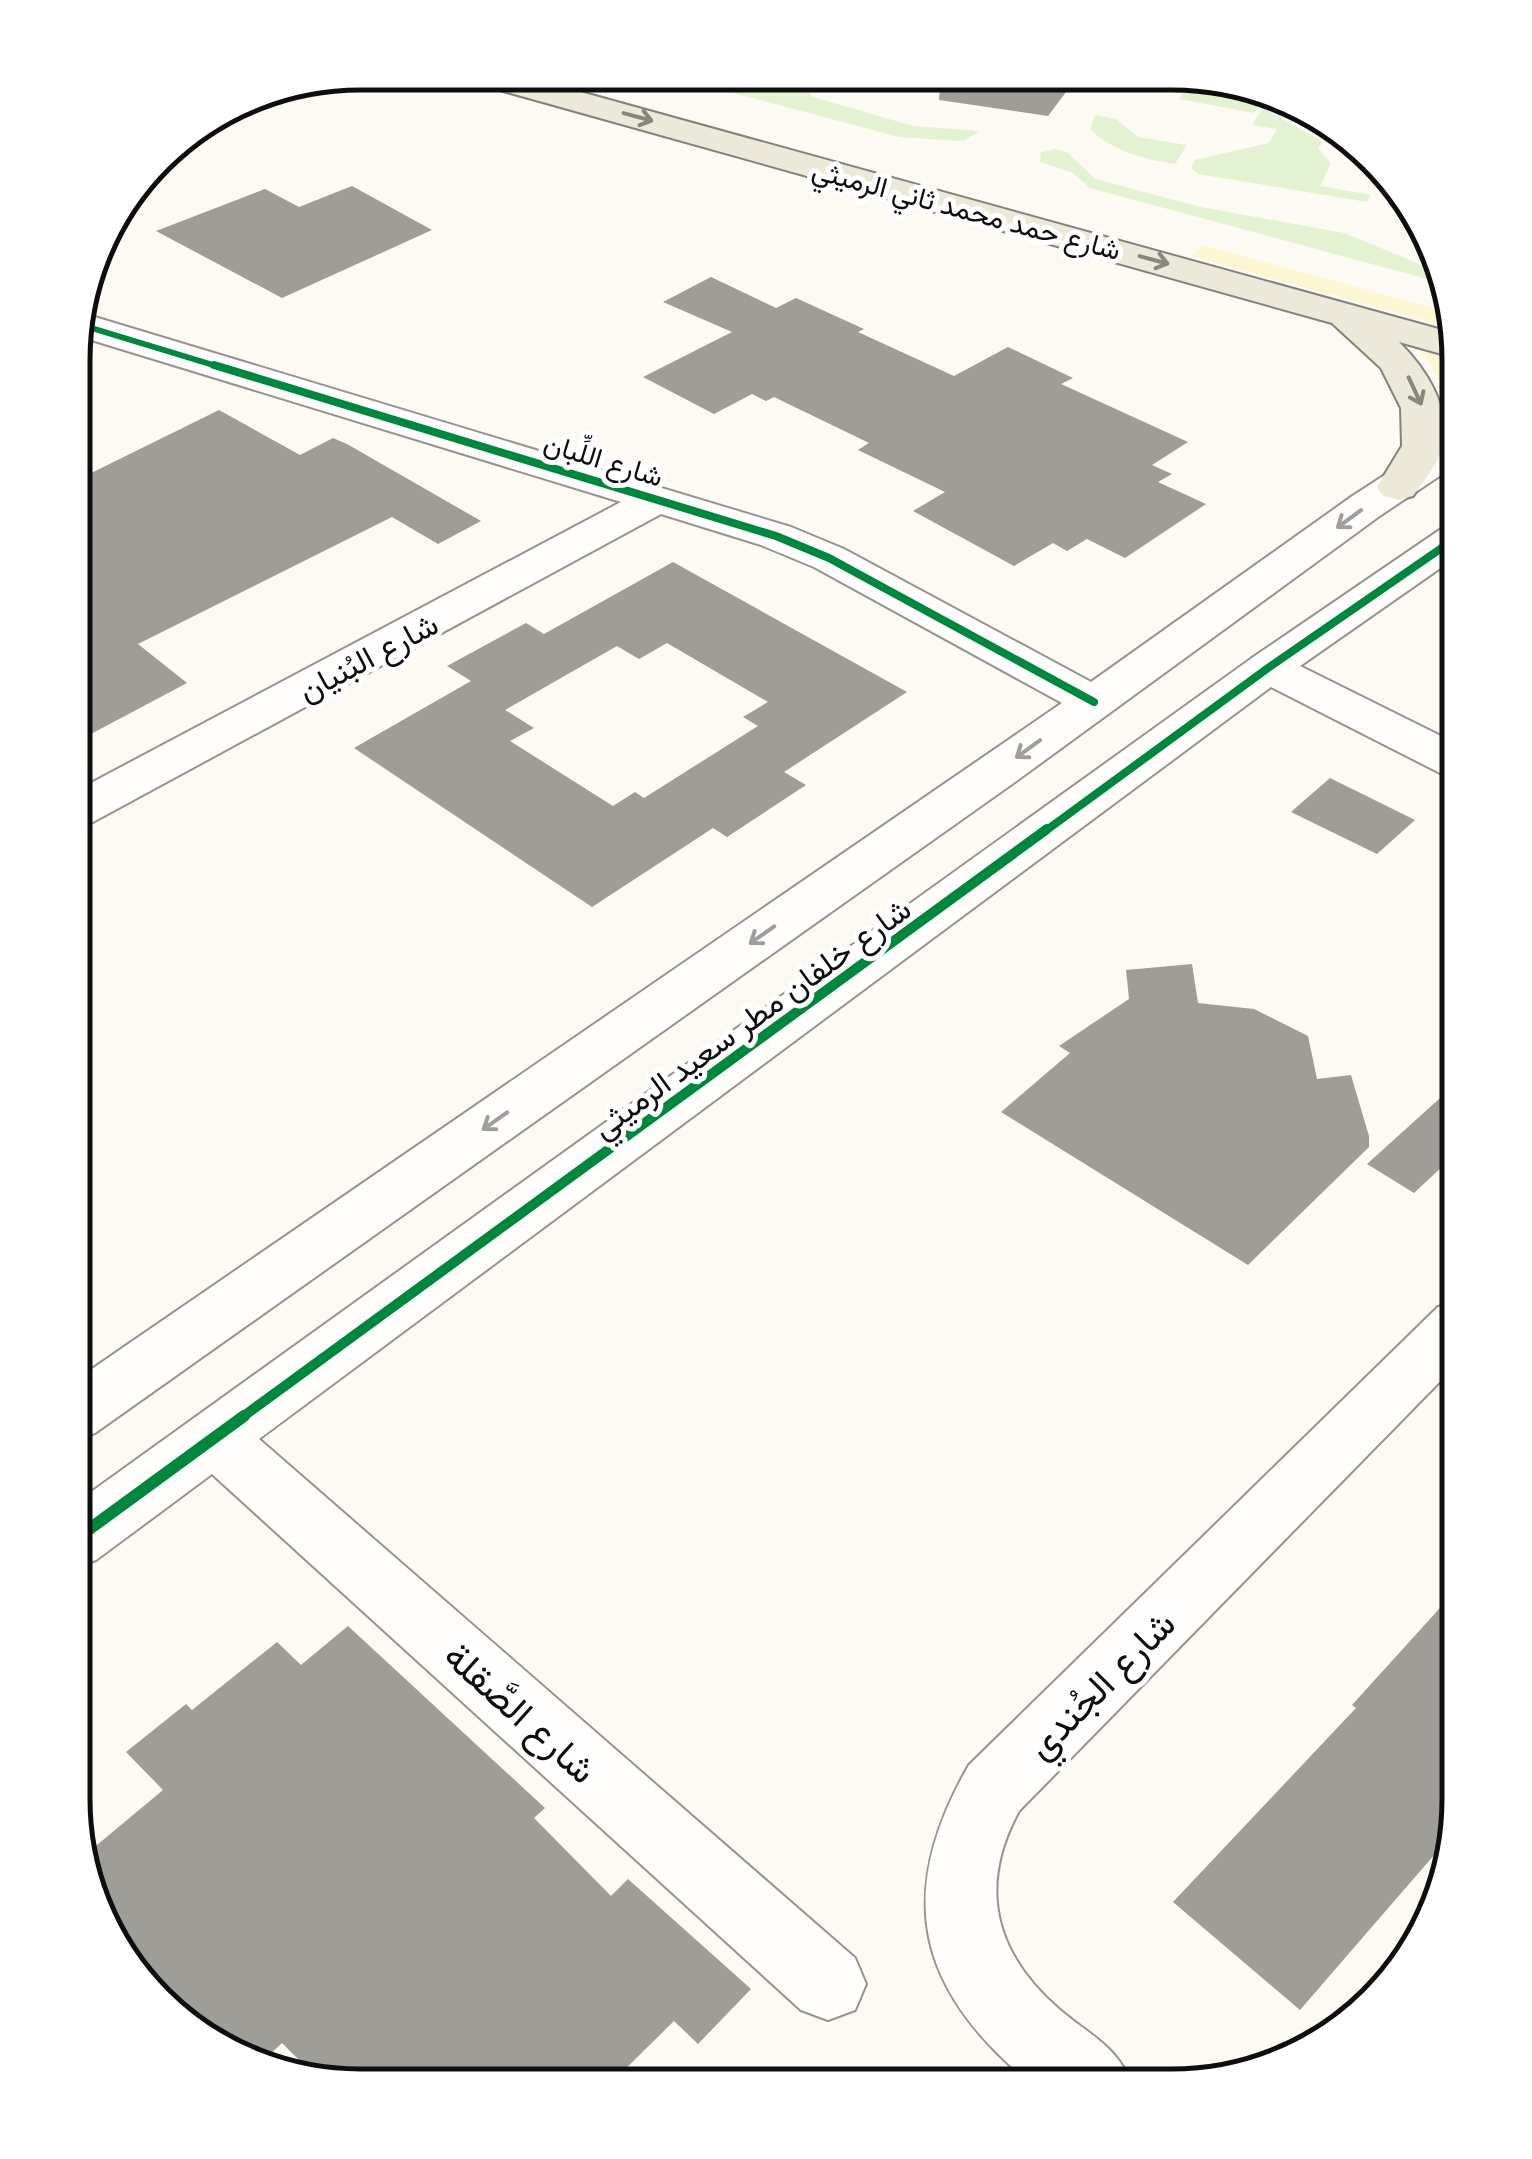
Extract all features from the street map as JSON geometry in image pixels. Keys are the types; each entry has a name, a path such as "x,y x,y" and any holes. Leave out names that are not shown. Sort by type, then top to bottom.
{"main road":[{"name":"شارع حمد محمد ثاني الرميثي","path":"540,91 1441,341"},
{"name":"شارع حمد محمد ثاني الرميثي","path":"660,91 881,151"},
{"path":"1318,305 1368,334 1405,370 1423,409 1422,449 1398,487"}],"street":[{"name":"شارع اللِّبان","path":"92,328 776,536 829,558 1094,702"},
{"name":"شارع خلفان مطر سعيد الرميثي","path":"90,1403 1442,457"},
{"name":"شارع البُنيان","path":"90,803 660,498"},
{"name":"شارع خلفان مطر سعيد الرميثي","path":"90,1528 1268,668 1442,548"},
{"path":"1268,668 1442,755"},
{"name":"شارع الجُندي","path":"1074,2069 1001,2005 978,1970 962,1931 962,1854 974,1819 994,1788 1441,1342"},
{"name":"شارع الصَّقلة","path":"216,1439 828,1984"}],"green space":[{"path":"807,90 813,97 913,126 980,131 963,141 899,137 725,91"},
{"path":"1185,91 1207,92 1260,105 1254,113 1179,99"},
{"path":"1263,108 1323,142 1318,149 1331,163 1320,186 1371,195 1367,202 1198,174 1191,168 1195,160 1269,143 1277,129 1252,125"},
{"path":"1095,115 1116,119 1138,137 1187,145 1175,164 1130,153 1090,129"},
{"path":"1041,152 1067,152 1095,179 1201,207 1344,233 1425,266 1430,280 1090,188 1073,173 1040,162"}],"sand":[{"path":"1203,245 1437,309 1439,326 1434,323 1191,256"},
{"path":"1402,334 1441,347 1442,385 1428,361"}],"building":[{"path":"940,90 1068,90 1048,116 939,100"},
{"path":"352,186 432,230 282,298 156,231 265,189 299,207"},
{"path":"711,277 776,308 796,298 864,329 858,332 954,376 1008,347 1073,378 1061,384 1188,442 1152,465 1172,474 1158,482 1206,504 1125,558 1087,539 1067,551 1053,543 1014,566 913,511 945,492 858,450 869,443 774,397 766,401 752,394 714,414 643,377 732,332 663,302"},
{"path":"219,410 300,455 333,438 481,521 438,544 392,517 138,644 187,683 90,735 90,474"},
{"path":"673,562 907,692 784,772 806,785 727,837 713,828 592,907 354,748 471,681 447,666 526,623 544,634","holes":["667,643 768,702 743,717 758,726 644,798 635,792 613,806 510,741 534,728 505,710 617,646 639,659"]},
{"path":"1330,778 1415,820 1377,854 1291,812"},
{"path":"1192,964 1198,1003 1254,1009 1308,1036 1317,1079 1351,1075 1369,1136 1369,1147 1248,1265 1001,1112 1070,1053 1059,1046 1129,999 1126,970"},
{"path":"1441,1097 1441,1167 1414,1193 1367,1164"},
{"path":"1441,1607 1441,1816 1437,1852 1300,2010 1173,1902 1356,1708 1352,1705"},
{"path":"348,1626 545,1808 534,1818 611,1896 628,1879 751,1989 698,2044 674,2021 625,2069 325,2067 301,2062 282,2043 271,2053 257,2048 196,2013 169,1990 126,1934 104,1886 95,1847 163,1790 126,1752 186,1704 192,1710 277,1642 301,1665"}],"cycle path":[{"path":"92,328 776,536 829,558 1094,702"},
{"path":"90,1529 1268,668 1442,548"}]}
